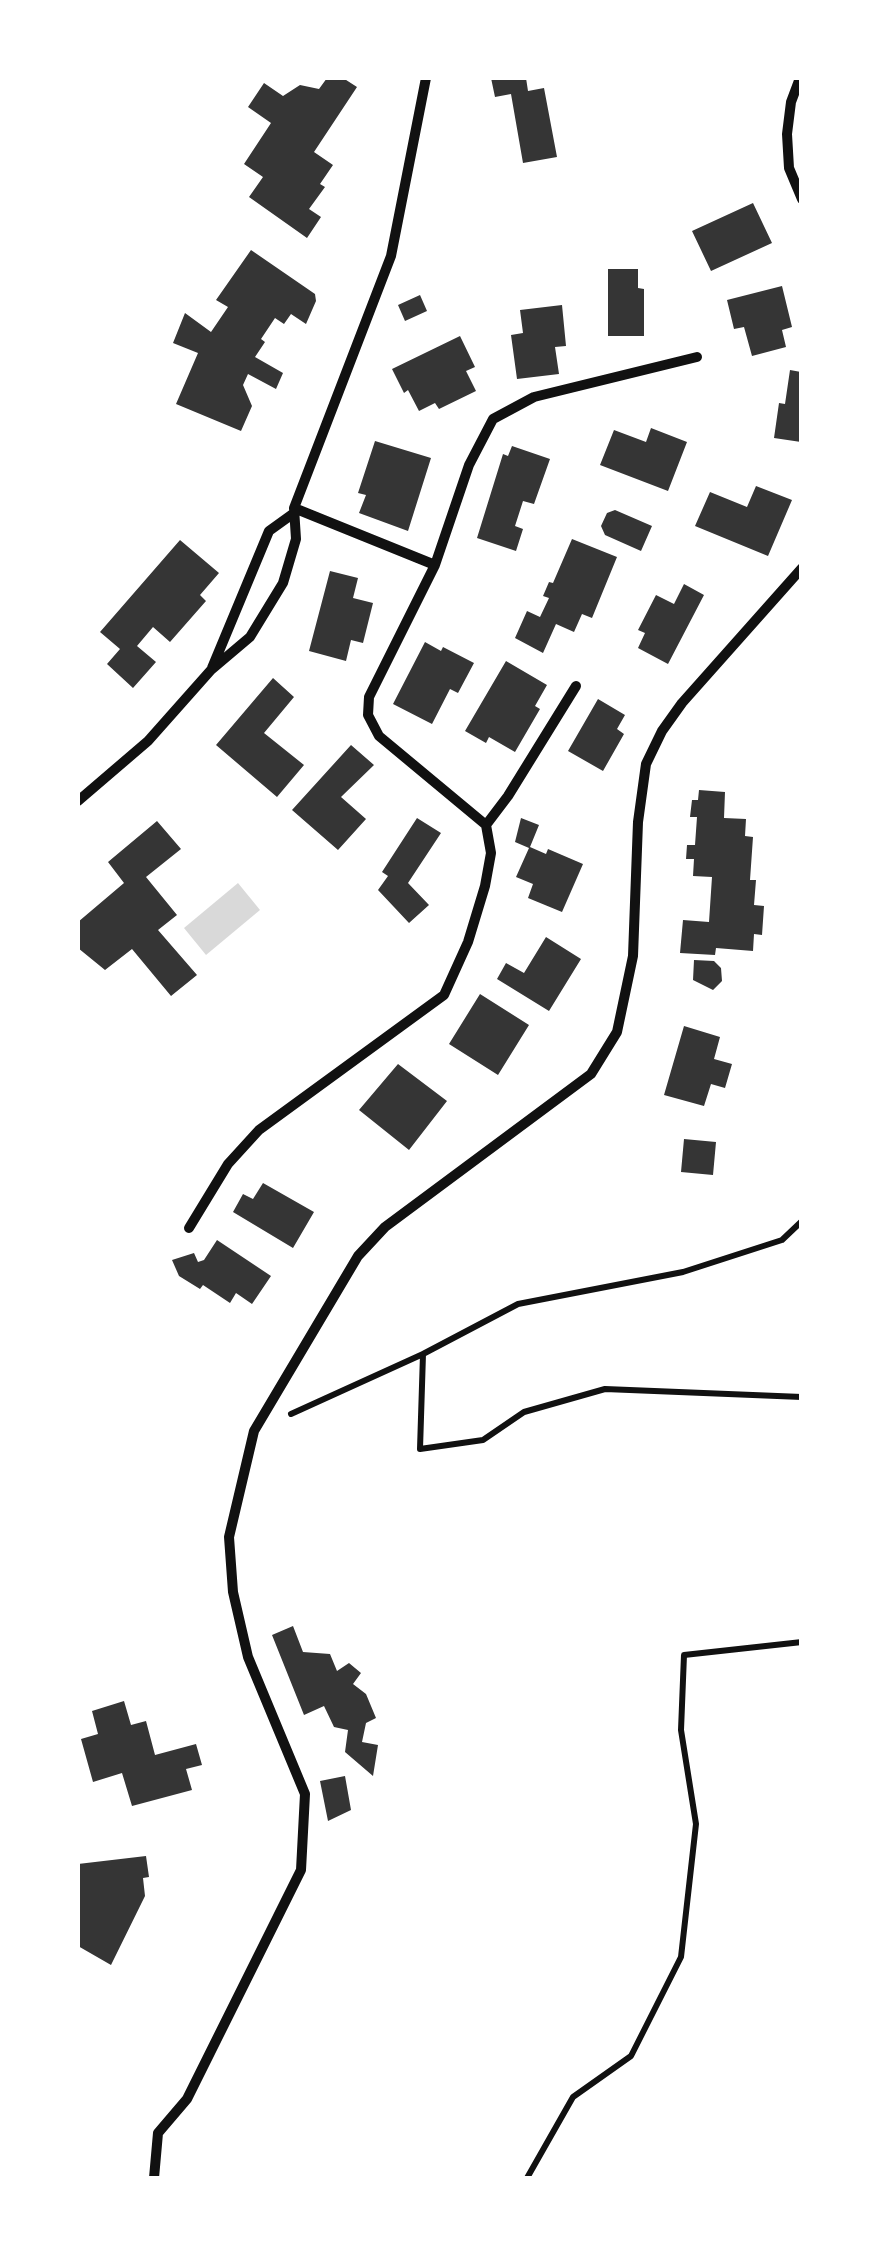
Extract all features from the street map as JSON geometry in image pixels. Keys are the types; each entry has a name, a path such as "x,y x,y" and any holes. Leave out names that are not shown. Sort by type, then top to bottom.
{"street":[{"path":"78,801 148,741 212,670 250,637 283,583 296,539 294,511 391,256 426,78"},
{"path":"800,78 787,134 789,168 802,199"},
{"path":"189,1228 228,1164 259,1130 444,995 468,942 486,886 491,853 486,825 379,736 368,715 377,677 435,565 469,465 493,420 534,397 697,357"},
{"path":"294,511 435,565"},
{"path":"212,670 269,531 294,511"},
{"path":"154,2178 158,2133 187,2099 301,1870 305,1794 248,1657 233,1592 229,1538 254,1431 358,1256 385,1227 592,1074 617,1032 632,956 638,822 646,764 682,703 802,568"},
{"path":"486,825 576,686"}],"path":[{"path":"254,1431 423,1354 518,1304 683,1272 782,1240 802,1220"},
{"path":"423,1354 420,1449 483,1440 524,1412 604,1389 802,1397"},
{"path":"528,2178 574,2097 632,2056 681,1958 696,1824 681,1730 684,1656 802,1642"}],"shaded area":[{"path":"238,883 260,910 206,955 184,928"}],"building":[{"path":"327,78 343,78 357,87 314,152 333,165 320,184 325,187 309,209 321,217 307,238 249,197 263,177 244,164 271,123 248,107 264,83 283,96 300,85 319,89"},
{"path":"491,78 526,78 528,91 544,88 557,157 523,163 511,94 495,97"},
{"path":"753,203 772,243 711,271 692,231"},
{"path":"251,250 315,294 316,301 306,324 291,314 284,324 275,318 261,339 265,342 255,357 283,373 276,389 248,374 243,385 252,406 241,431 176,404 198,353 173,343 185,313 211,332 228,307 216,300"},
{"path":"608,269 638,269 638,288 644,289 644,336 608,336"},
{"path":"782,286 792,327 782,330 786,347 752,356 744,327 734,329 727,300"},
{"path":"420,295 427,311 405,321 398,305"},
{"path":"562,305 566,346 555,347 559,374 517,379 511,335 523,333 520,310"},
{"path":"460,336 475,367 466,371 476,391 439,409 435,403 419,411 392,369"},
{"path":"790,370 801,372 801,442 774,438 779,403 785,404"},
{"path":"651,428 687,442 668,491 600,465 614,430 646,442"},
{"path":"375,441 431,458 408,531 359,513 366,495 358,493"},
{"path":"512,446 550,459 534,504 523,501 515,526 523,529 516,551 477,538 503,454 508,456"},
{"path":"756,486 792,500 768,556 695,526 710,492 747,507"},
{"path":"615,510 652,526 641,551 605,535 601,526 607,513"},
{"path":"572,539 617,557 592,618 582,614 574,632 556,624 543,653 515,638 527,611 540,617 549,598 543,596 549,582 553,583"},
{"path":"180,540 219,573 200,595 206,601 170,642 153,627 137,646 156,662 133,688 107,664 120,649 100,632"},
{"path":"330,571 358,578 353,598 373,603 363,643 351,640 346,661 309,651"},
{"path":"684,584 704,595 668,664 638,648 645,633 638,630 656,595 674,604"},
{"path":"425,642 474,663 458,693 450,689 432,724 393,704"},
{"path":"506,661 547,685 535,706 540,709 515,752 489,737 486,743 465,731"},
{"path":"273,678 294,697 264,733 304,765 277,797 216,745"},
{"path":"598,699 625,715 617,729 624,734 603,771 568,751"},
{"path":"351,745 374,765 341,797 366,819 338,850 292,810"},
{"path":"699,790 725,792 724,818 746,819 745,836 753,837 750,880 756,880 754,905 764,906 762,935 754,934 753,951 716,948 715,955 680,953 683,920 709,922 712,877 693,876 694,859 686,859 687,845 695,845 697,817 690,817 692,800 698,800"},
{"path":"417,818 441,833 408,883 429,905 409,923 378,890 388,876 382,872"},
{"path":"521,818 539,825 530,847 546,854 548,849 583,864 562,912 528,898 533,884 516,877 529,848 515,842"},
{"path":"157,821 181,849 146,877 177,915 158,930 197,975 171,996 132,949 105,970 78,948 78,922 124,883 108,862"},
{"path":"546,937 581,959 549,1011 497,979 506,963 524,973"},
{"path":"694,960 714,961 721,968 722,981 713,990 693,980"},
{"path":"480,994 529,1025 498,1075 449,1044"},
{"path":"684,1026 720,1037 714,1059 732,1064 725,1088 711,1084 704,1106 664,1095"},
{"path":"398,1064 447,1101 409,1150 359,1110"},
{"path":"684,1139 716,1142 713,1175 681,1172"},
{"path":"263,1183 314,1212 293,1248 233,1212 243,1194 253,1199"},
{"path":"217,1240 271,1276 252,1304 236,1293 230,1303 203,1285 200,1289 179,1276 172,1260 194,1253 198,1262 204,1260"},
{"path":"293,1626 303,1652 330,1654 337,1671 349,1663 361,1673 353,1684 366,1694 376,1718 366,1723 362,1742 378,1745 373,1776 345,1752 348,1730 334,1727 324,1706 304,1715 272,1635"},
{"path":"124,1701 131,1725 146,1721 155,1755 196,1744 202,1765 186,1769 192,1790 132,1806 122,1773 93,1782 81,1739 98,1734 92,1711"},
{"path":"345,1776 351,1810 328,1821 320,1781"},
{"path":"146,1856 149,1877 143,1878 145,1896 111,1965 78,1946 78,1864"}]}
